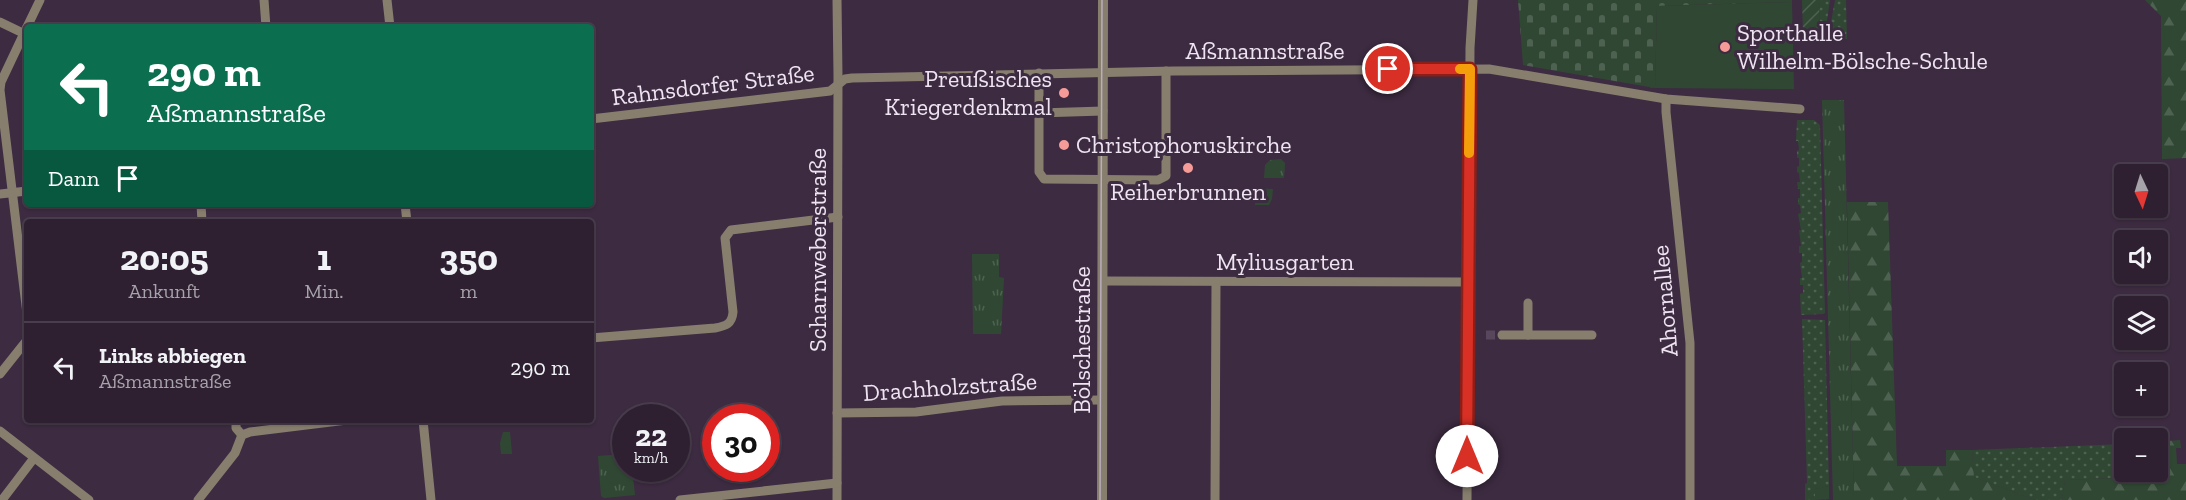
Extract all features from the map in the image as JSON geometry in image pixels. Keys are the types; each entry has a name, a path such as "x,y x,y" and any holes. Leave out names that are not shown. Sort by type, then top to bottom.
{"street":[{"path":"29,24 40,0"},
{"path":"264,0 266,24"},
{"path":"387,0 390,24"},
{"name":"Scharnweberstraße","path":"837,0 837,500"},
{"name":"Bölschestraße","path":"1102,500 1103,0"},
{"path":"1467,500 1470,69 1473,0"},
{"path":"0,22 24,29"},
{"path":"24,34 1,82 24,290"},
{"name":"Aßmannstraße","path":"838,84 852,78 1039,73 1489,69 1666,99 1800,109"},
{"path":"1039,73 1039,172 1044,179 1158,180 1166,176 1166,71"},
{"name":"Rahnsdorfer Straße","path":"594,119 830,91 838,84"},
{"name":"Ahornallee","path":"1666,99 1690,343 1690,500"},
{"path":"1039,113 1103,111"},
{"path":"0,194 24,191"},
{"path":"594,338 715,328 728,324 732,320 733,312 725,238 727,233 731,230 838,217"},
{"name":"Myliusgarten","path":"1103,281 1468,282"},
{"path":"1215,500 1216,282"},
{"path":"1528,303 1528,335"},
{"path":"1502,335 1592,335"},
{"path":"0,374 24,346"},
{"name":"Drachholzstraße","path":"837,413 900,414 1002,401 1102,400"},
{"path":"236,423 236,428 242,435"},
{"path":"198,500 235,453 242,435 323,423"},
{"path":"423,423 431,500"},
{"path":"0,431 89,500"},
{"path":"2,500 34,458"},
{"path":"680,500 837,483"}],"green space":[{"path":"1518,0 1792,0 1792,2 1657,6 1655,88 1523,65"},
{"path":"1802,0 1819,0 1820,33 1803,34"},
{"path":"1819,0 1830,0 1826,28 1820,33"},
{"path":"1835,0 1846,0 1847,39 1803,40 1803,38 1821,38 1829,33"},
{"path":"2145,0 2186,0 2186,158 2162,159 2161,16"},
{"name":"Sporthalle Wilhelm-Bölsche-Schule","path":"1792,2 1794,89 1655,88 1657,6"},
{"path":"1822,100 1844,100 1854,500 1833,500"},
{"path":"1797,120 1814,120 1820,125 1825,313 1823,314 1801,315 1800,294 1803,293 1803,285 1800,285 1802,253 1799,253 1799,246 1801,246 1799,230 1801,230 1798,214 1801,213 1798,204 1800,189 1798,189 1797,182 1800,182 1797,172 1799,158 1797,158 1797,151 1799,150 1798,141 1796,141"},
{"path":"1281,159 1285,163 1284,178 1264,178 1265,165 1270,160"},
{"path":"1256,188 1273,189 1269,205 1255,205"},
{"path":"1847,202 1888,202 1897,466 1946,466 1946,450 1972,450 1974,477 2035,500 1854,500"},
{"path":"972,254 999,254 999,277 1004,278 1001,334 973,334"},
{"path":"1802,319 1825,320 1829,486 1815,489 1815,500 1805,500 1805,484 1807,483"},
{"path":"503,432 510,432 512,454 501,454 500,443"},
{"path":"2180,440 2181,448 2176,448 2177,464 2186,464 2186,500 2062,500 2065,480 2114,478 2114,482 2168,482 2168,476 2170,476 2168,441"},
{"path":"2168,441 2170,476 2168,476"},
{"path":"2114,444 2114,478 2065,480 2062,500 2035,500 1974,477 1972,450"},
{"path":"612,455 612,482 634,482 635,495 604,498 601,496 598,456"},
{"path":"1829,486 1829,499 1815,500 1815,489"}],"tunnel":[{"path":"1486,335 1502,335"}],"tram line":[{"path":"1100,500 1102,0"}],"slow traffic":[{"path":"1460,69 1470,69 1469,153"}],"place":[{"name":"Sporthalle Wilhelm-Bölsche-Schule","path":"1725,47"},
{"name":"Preußisches Kriegerdenkmal","path":"1064,93"},
{"name":"Christophoruskirche","path":"1064,145"},
{"name":"Reiherbrunnen","path":"1188,168"}],"route":[{"path":"1388,69 1470,69 1467,456"}]}
